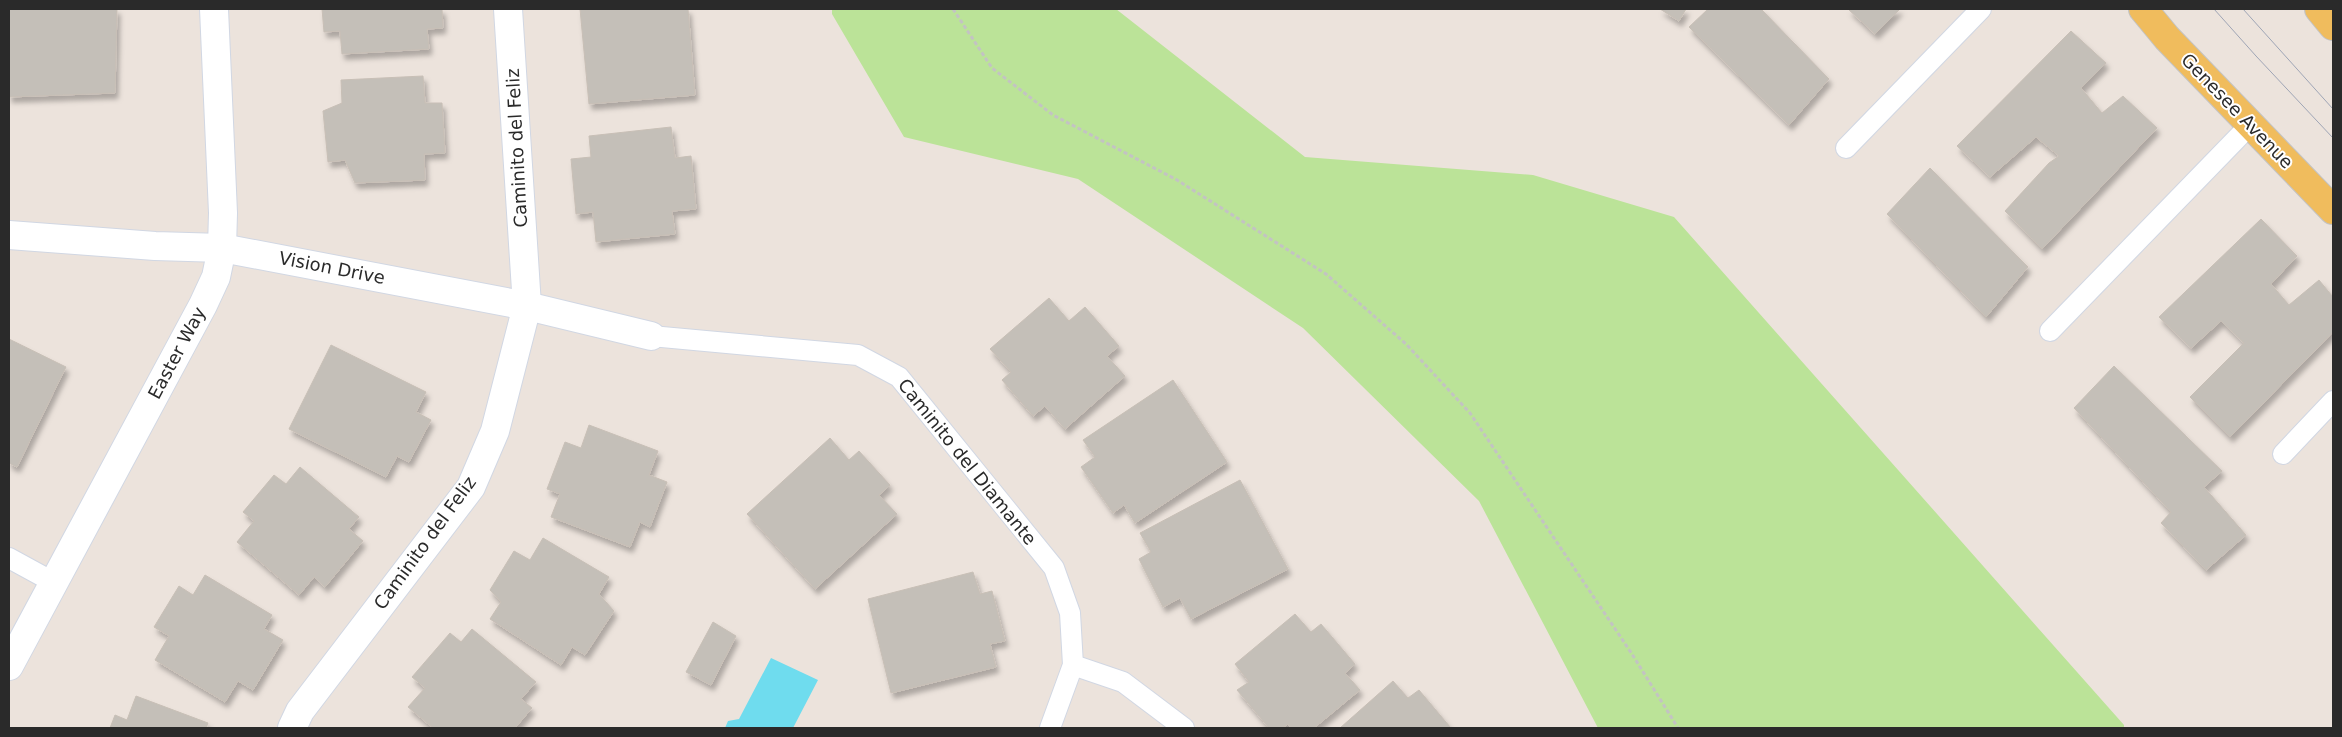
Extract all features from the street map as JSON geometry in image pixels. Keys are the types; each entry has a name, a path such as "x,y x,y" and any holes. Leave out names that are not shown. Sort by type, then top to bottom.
{"main road":[{"name":"Genesee Avenue","path":"2143,9 2167,38 2333,210"},
{"path":"2319,9 2333,26"}],"street":[{"name":"Easter Way","path":"9,666 203,305 216,277 222,248 223,212 214,9"},
{"name":"Caminito del Feliz","path":"292,728 300,711 471,486 495,430 526,306 508,9"},
{"name":"Vision Drive","path":"9,235 155,246 222,248 526,306 650,336"}],"lane":[{"path":"1846,148 1981,9"},
{"path":"2050,331 2250,125"},
{"name":"Caminito del Diamante","path":"650,336 858,355 899,376 1054,568 1070,613 1073,664 1050,728"},
{"path":"2283,454 2333,401"},
{"path":"9,558 53,582"},
{"path":"1073,664 1123,682 1184,728"}],"path":[{"path":"953,9 992,68 1052,115 1177,180 1326,274 1406,344 1470,413 1632,654 1678,728"}],"green space":[{"path":"832,9 1116,9 1305,157 1533,175 1674,217 2124,725 2124,728 1598,728 1479,501 1303,328 1078,179 904,137 832,14"}],"water":[{"path":"771,658 818,680 793,728 725,728 728,721 739,719"}],"building":[{"path":"9,9 117,9 115,93 9,97"},
{"path":"322,9 442,9 443,28 427,29 429,49 342,54 340,31 324,32"},
{"path":"580,9 688,9 695,95 589,104"},
{"path":"1660,9 1686,9 1679,21"},
{"path":"1708,9 1761,9 1829,79 1789,125 1689,27"},
{"path":"1848,9 1900,9 1875,34"},
{"path":"2071,31 2106,63 2081,88 2102,113 2123,96 2157,128 2042,249 2005,211 2049,163 2059,156 2036,137 1990,177 1957,146"},
{"path":"423,76 425,103 442,103 445,153 424,154 425,180 355,183 345,160 328,162 323,111 342,103 341,80"},
{"path":"671,127 675,158 691,156 696,209 672,211 675,234 596,242 593,212 576,214 571,159 591,157 589,136"},
{"path":"1930,168 2028,267 1986,317 1887,214"},
{"path":"2261,219 2297,256 2271,284 2289,305 2319,280 2333,297 2333,332 2230,437 2190,397 2244,343 2221,321 2191,348 2159,317"},
{"path":"1049,298 1069,321 1085,307 1119,346 1107,356 1125,376 1065,429 1045,406 1033,416 1002,380 1011,372 990,349"},
{"path":"9,339 66,367 17,467 9,463"},
{"path":"331,345 426,392 416,412 431,420 409,462 397,456 386,477 289,429"},
{"path":"2114,366 2222,471 2204,487 2246,535 2206,570 2161,523 2171,512 2074,408"},
{"path":"1173,380 1227,462 1135,523 1124,505 1113,513 1081,467 1095,457 1083,440"},
{"path":"589,425 658,451 649,475 667,482 650,527 640,522 630,547 551,517 560,494 547,489 565,442 581,448"},
{"path":"830,438 849,460 859,451 890,485 879,495 897,514 815,589 747,514"},
{"path":"300,467 359,517 349,529 363,541 325,587 314,577 299,595 237,542 254,521 243,512 274,475 286,484"},
{"path":"1240,480 1288,569 1191,619 1180,598 1163,607 1139,559 1151,552 1140,533"},
{"path":"543,538 609,577 599,594 614,611 585,655 572,647 561,665 490,619 501,602 490,590 514,551 530,560"},
{"path":"973,572 980,594 992,591 1005,641 990,644 996,667 891,693 868,599"},
{"path":"205,575 272,615 264,629 283,640 253,690 238,681 225,702 155,660 169,636 154,627 179,586 193,595"},
{"path":"1295,614 1311,632 1321,624 1355,664 1345,673 1360,690 1314,728 1291,728 1288,724 1282,728 1269,728 1237,690 1249,682 1235,664"},
{"path":"713,622 736,636 711,685 686,672"},
{"path":"472,629 536,682 521,699 532,708 515,728 433,728 408,707 425,688 412,677 450,633 461,642"},
{"path":"1393,681 1408,698 1419,690 1451,728 1340,728"},
{"path":"136,696 208,723 206,728 110,728 115,715 127,720"}],"tram line":[{"path":"2214,9 2333,138"},
{"path":"2243,9 2333,109"}]}
